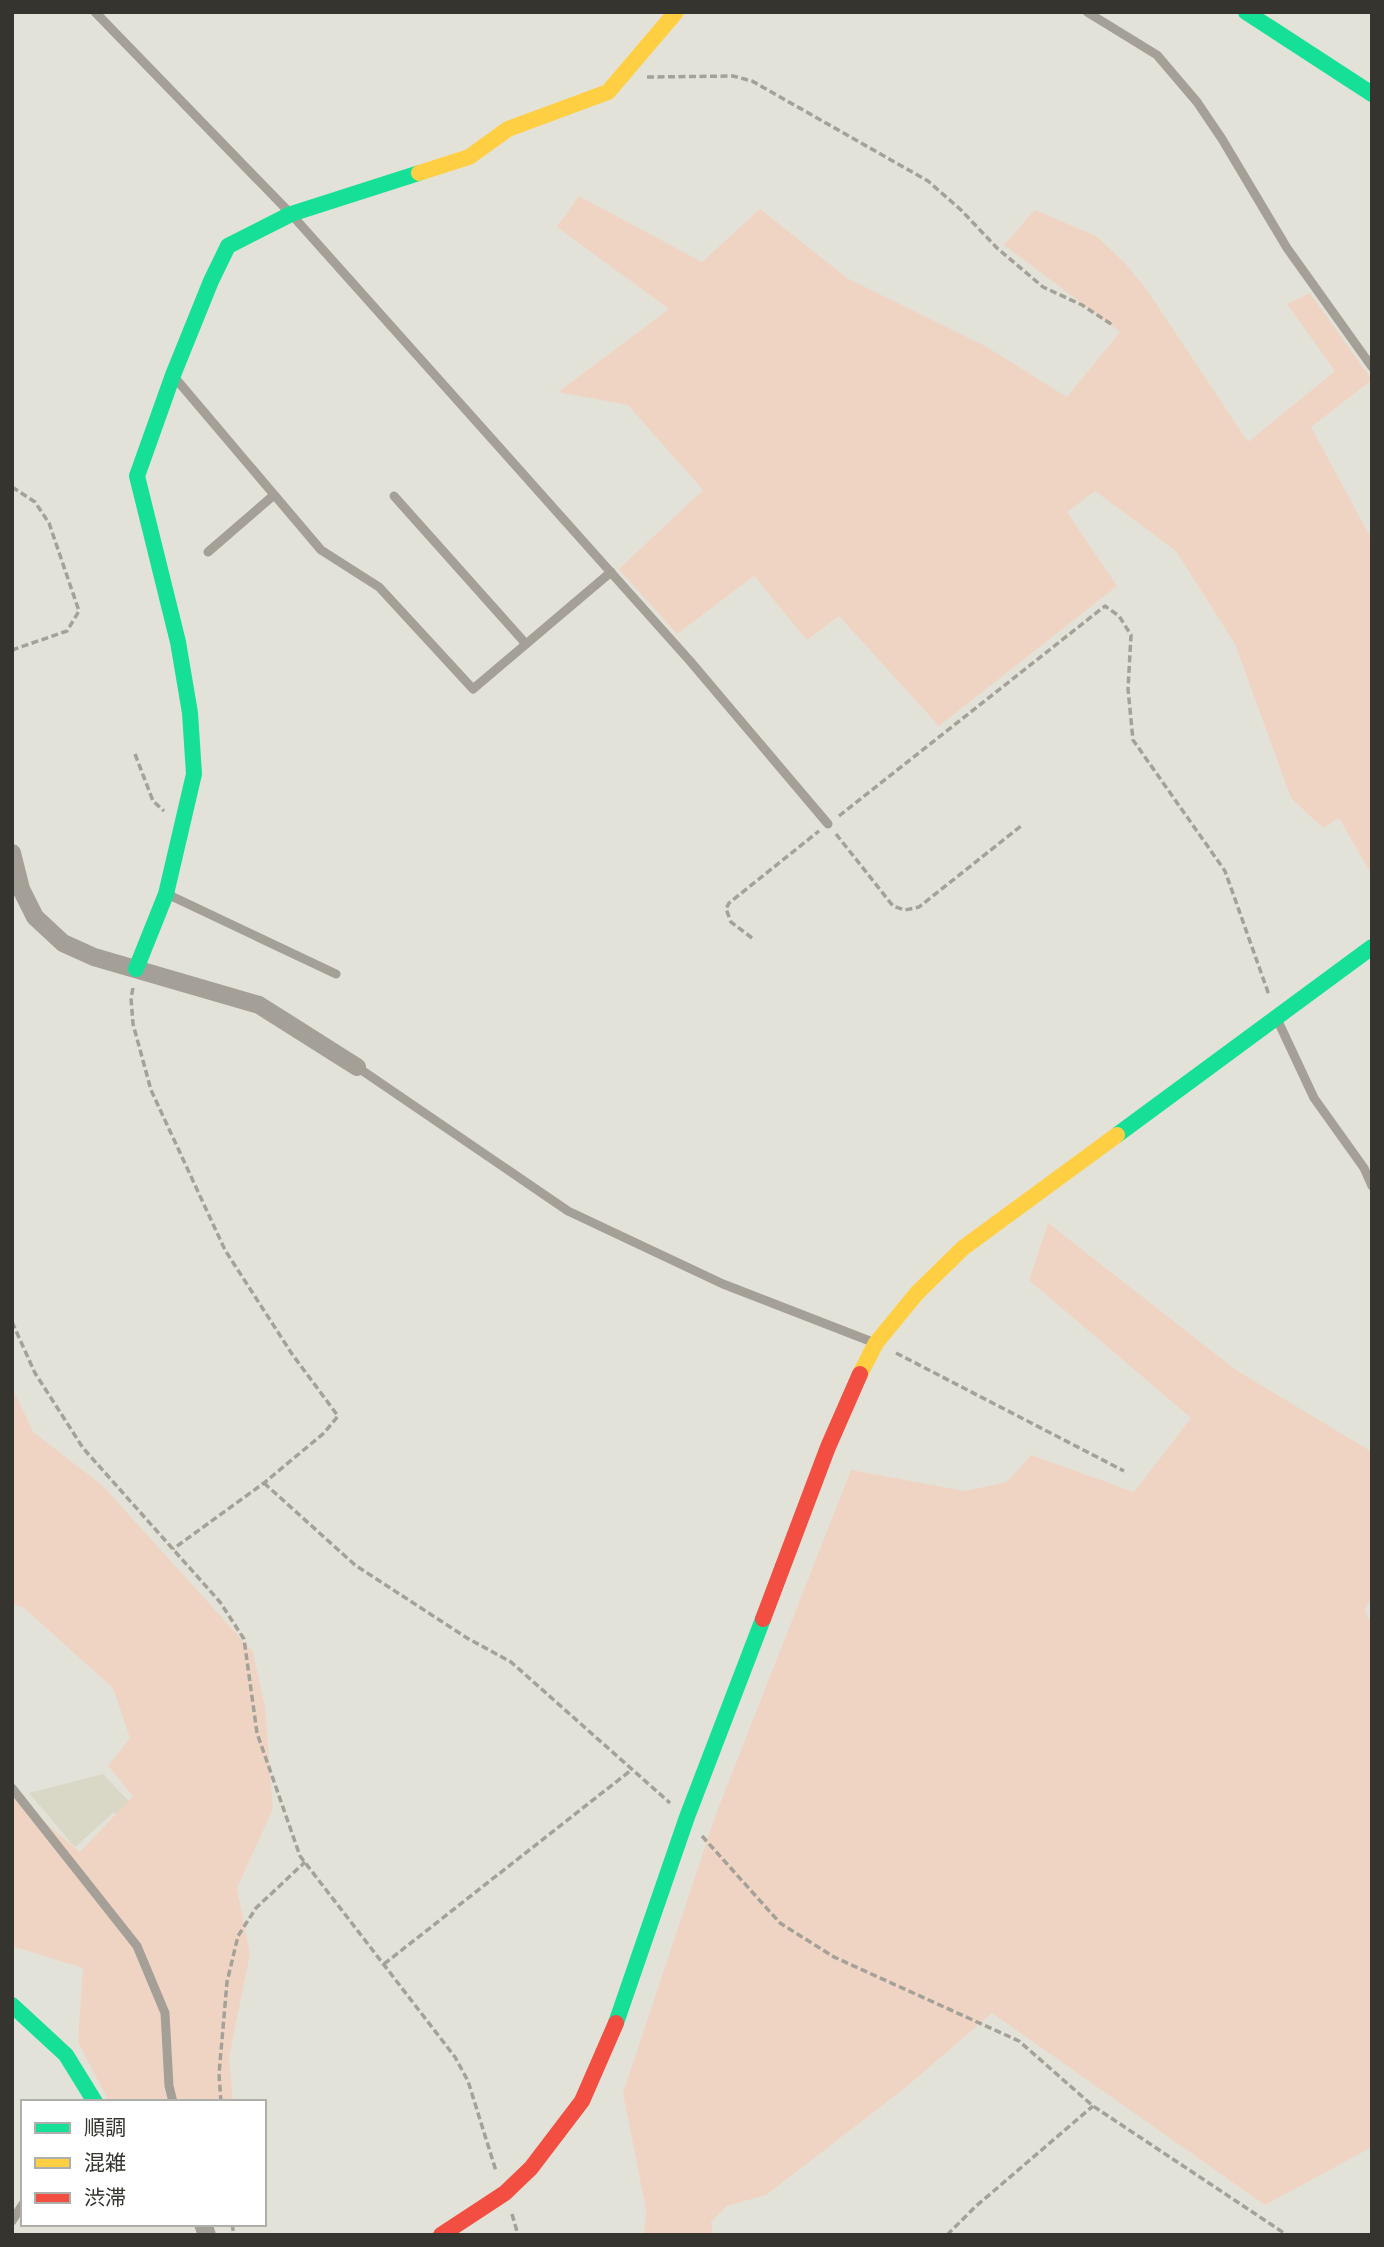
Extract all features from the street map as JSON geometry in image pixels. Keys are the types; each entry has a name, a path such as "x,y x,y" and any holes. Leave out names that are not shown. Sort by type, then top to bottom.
{"street":[{"path":"136,969 166,894 194,774 190,713 178,642 137,476 173,374 228,246 291,214 469,157 508,129 608,92 676,12"},
{"path":"1246,12 1372,94"},
{"path":"12,853 21,889 35,917 63,943 94,957 259,1005 356,1067"},
{"path":"442,2235 505,2193 531,2168 582,2101 610,2040 687,1817 828,1447 876,1343 917,1293 963,1248 1372,947"},
{"path":"12,2005 66,2055 93,2100"}],"lane":[{"path":"95,12 291,214 690,661 828,824"},
{"path":"1087,12 1157,55 1197,102 1287,248 1372,368"},
{"path":"173,374 321,550 379,587 473,689 611,572"},
{"path":"208,552 274,495"},
{"path":"394,496 526,644"},
{"path":"166,894 337,974"},
{"path":"1277,1017 1314,1098 1364,1168 1372,1186"},
{"path":"356,1067 568,1211 723,1283 876,1343"},
{"path":"12,1788 137,1945 165,2013 169,2086 172,2100"}],"path":[{"path":"625,72 646,77 733,76 752,82 928,181 997,248 1043,287 1082,305 1114,326"},
{"path":"12,487 35,502 49,523 79,611 67,631 12,650"},
{"path":"752,938 731,922 726,909 729,903 1105,606 1119,616 1131,635 1128,689 1133,740 1225,871 1277,1017"},
{"path":"135,754 153,801 172,817 184,822"},
{"path":"828,824 893,906 905,910 919,907 1021,826"},
{"path":"136,969 131,998 133,1024 151,1090 171,1136 225,1251 292,1354 338,1416 324,1433 264,1483 173,1549"},
{"path":"12,1322 35,1373 83,1448 220,1602 244,1639 257,1733 300,1856 455,2057 468,2081 505,2193"},
{"path":"876,1343 1124,1471"},
{"path":"264,1483 355,1565 467,1638 511,1662 687,1817 780,1923 834,1957 1019,2041 1093,2106 1287,2235"},
{"path":"384,1964 631,1770"},
{"path":"221,2100 219,2074 226,1982 239,1936 256,1908 305,1862"},
{"path":"947,2235 975,2207 1093,2106"},
{"path":"1276,2235 1281,2230"}],"shaded area":[{"path":"579,196 702,262 760,209 847,278 987,347 1067,397 1120,332 1004,245 1035,210 1096,236 1124,262 1147,290 1248,442 1335,371 1287,304 1310,293 1372,380 1311,427 1372,540 1372,875 1339,818 1323,828 1291,798 1235,644 1176,551 1095,491 1067,512 1117,586 939,726 839,616 807,640 754,576 677,634 619,569 703,490 628,405 558,392 669,309 557,227"},
{"path":"1048,1223 1236,1370 1372,1452 1372,1596 1365,1610 1368,1618 1372,1620 1372,2147 1265,2205 992,2013 905,2088 766,2195 727,2206 711,2222 713,2235 644,2235 646,2210 623,2093 716,1814 851,1470 965,1491 1007,1482 1031,1455 1134,1492 1191,1418 1029,1280"},
{"path":"12,1387 33,1432 102,1485 253,1652 265,1707 273,1809 237,1888 250,1954 229,2058 233,2100 108,2100 78,2042 83,1968 12,1946 12,1795 80,1852 133,1796 108,1766 130,1738 113,1688 24,1608 12,1603"},
{"path":"103,1774 135,1808 121,1820 114,1812 75,1847 29,1793"}],"traffic: fast":[{"path":"1246,12 1372,94"},
{"path":"136,969 166,894 194,774 190,713 178,642 137,476 173,375 228,246 291,214 419,173"},
{"path":"1117,1135 1372,947"},
{"path":"616,2023 687,1817 763,1619"},
{"path":"12,2005 66,2055 94,2100"}],"traffic: slow":[{"path":"419,173 469,157 508,129 608,92 676,12"},
{"path":"860,1374 876,1343 917,1293 963,1248 1117,1135"}],"traffic: jam":[{"path":"763,1619 828,1447 860,1374"},
{"path":"441,2235 505,2193 531,2168 582,2101 616,2023"}]}
